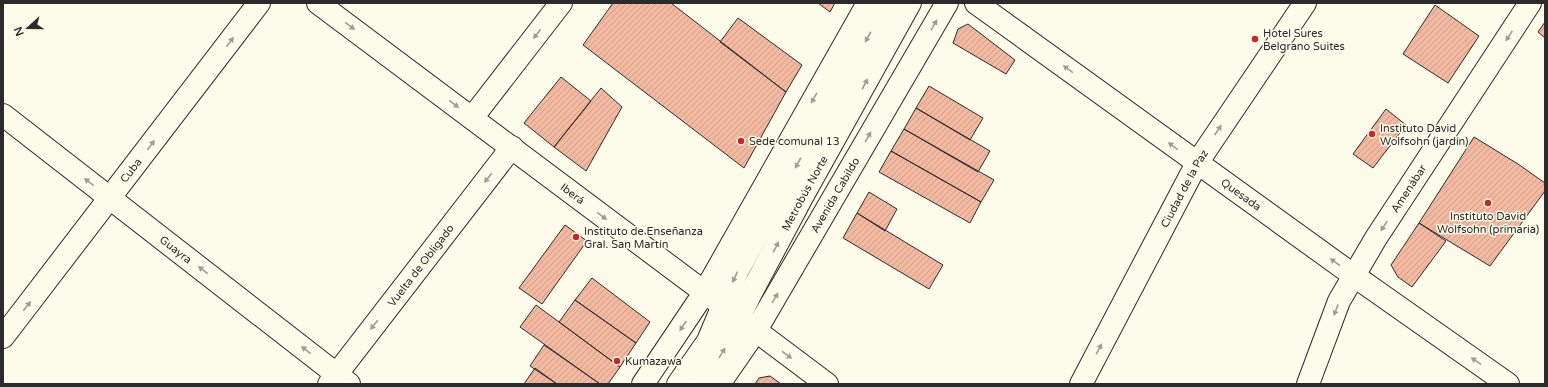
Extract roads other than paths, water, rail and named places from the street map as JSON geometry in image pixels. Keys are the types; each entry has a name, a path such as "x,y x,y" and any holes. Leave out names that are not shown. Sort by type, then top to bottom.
{"street":[{"name":"Cuba","path":"3,337 260,3"},
{"name":"Iberá","path":"318,3 827,384"},
{"path":"472,118 561,3"},
{"path":"643,384 704,293 868,3"},
{"name":"Metrobús Norte","path":"739,319 738,270 887,3"},
{"name":"Metrobús Norte","path":"700,384 721,355 802,197 910,3"},
{"name":"Avenida Cabildo","path":"719,384 739,319 947,3"},
{"name":"Quesada","path":"976,3 1353,275 1508,384"},
{"name":"Ciudad de la Paz","path":"1081,384 1197,163 1305,3"},
{"name":"Amenábar","path":"1308,384 1339,301 1353,275 1530,3"},
{"name":"Guayra","path":"3,115 111,198 338,381"},
{"name":"Vuelta de Obligado","path":"338,381 512,147"},
{"name":"Metrobús Norte","path":"678,384 708,341 739,319"}],"place":[{"name":"Hotel Sures Belgrano Suites","path":"1255,39"},
{"name":"Instituto David Wolfsohn (jardín)","path":"1372,134"},
{"name":"Sede comunal 13","path":"741,141"},
{"name":"Instituto David Wolfsohn (primaria)","path":"1488,203"},
{"name":"Instituto de Enseñanza Gral. San Martín","path":"576,237"},
{"name":"Kumazawa","path":"617,361"}]}
